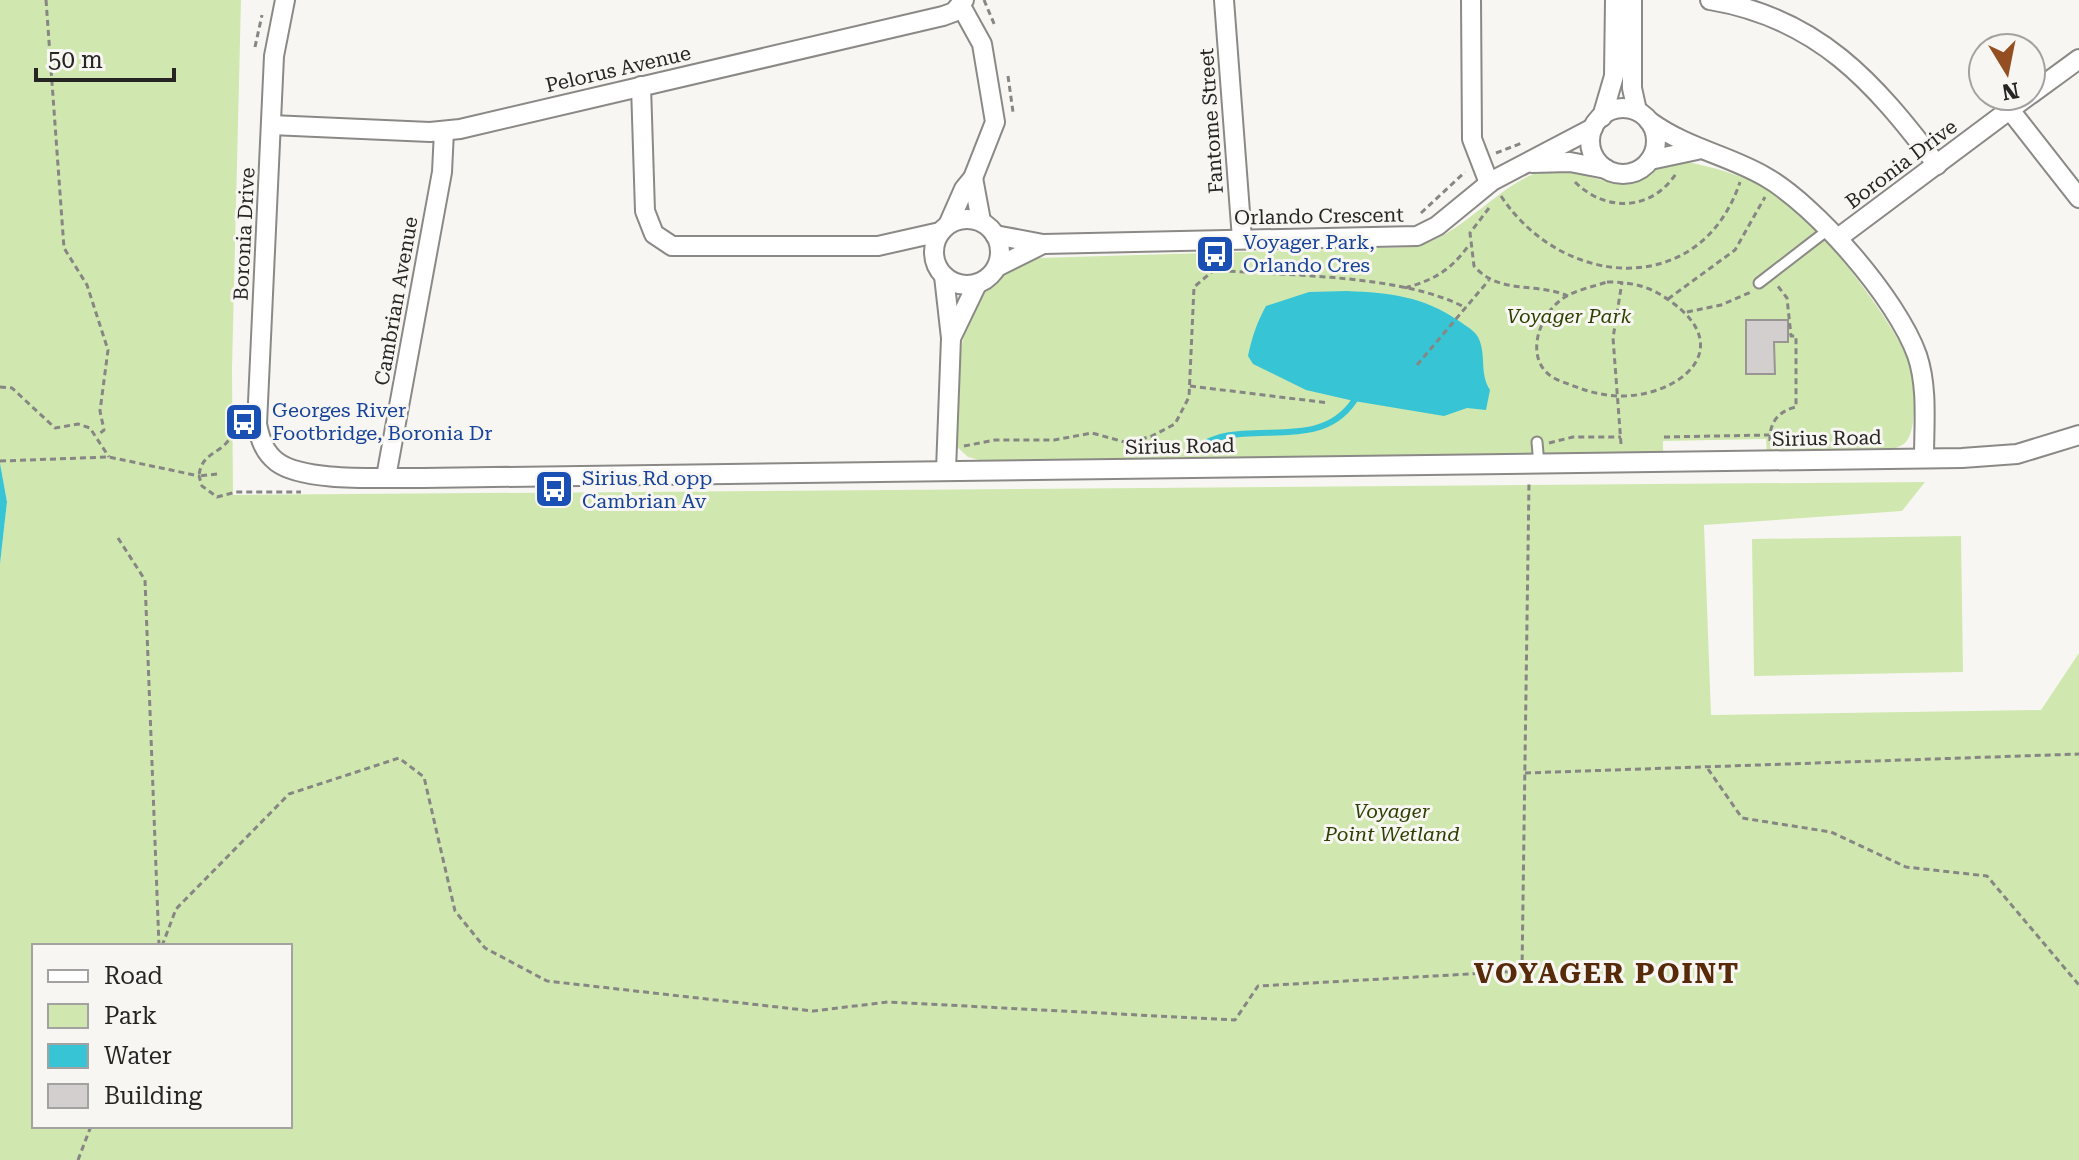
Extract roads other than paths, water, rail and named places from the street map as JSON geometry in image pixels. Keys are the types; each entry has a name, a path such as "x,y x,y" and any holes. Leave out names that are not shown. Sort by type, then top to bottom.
{"street":[{"name":"Boronia Drive","path":"279,464 264,447 257,424 275,41 285,0"},
{"name":"Fantome Street","path":"1224,0 1242,239"},
{"path":"1471,0 1472,139 1494,186"},
{"path":"1615,0 1614,76 1591,150 1606,169 1625,174 1639,170 1650,160 1656,141 1632,88 1632,0"},
{"path":"1710,0 1774,19 1829,48 1877,88 1937,165"},
{"name":"Pelorus Avenue","path":"271,125 444,131 931,19 962,3"},
{"path":"946,470 951,338 934,245 973,178 992,132 995,110 982,44 962,3"},
{"name":"Boronia Drive","path":"2047,83 2079,59"},
{"path":"641,86 645,211 654,234 663,241 684,249 878,246 914,254 962,285 977,284"},
{"path":"1598,122 1618,109 1643,116 1697,150 1746,168 1777,184 1834,233 1903,326 1918,357 1923,389 1924,458"},
{"name":"Boronia Drive","path":"1834,233 1937,165 2007,112"},
{"path":"2012,112 2079,198"},
{"name":"Orlando Crescent","path":"995,235 1043,244 1417,236 1437,226 1526,164 1598,122"},
{"name":"Cambrian Avenue","path":"386,477 440,185 444,131"},
{"path":"1650,160 1697,150"},
{"name":"Orlando Crescent","path":"1526,164 1567,162 1606,169"},
{"path":"951,338 977,284 997,267 1000,249 995,235 981,221 973,178"},
{"path":"878,246 965,219 981,221"},
{"name":"Orlando Crescent","path":"997,267 1043,244"},
{"name":"Sirius Road","path":"279,464 305,473 386,477 946,470 1536,454 1621,464 2017,454 2079,435"}],"lane":[{"path":"1759,283 1834,233"}],"water":[{"path":"1347,291 1419,301 1472,330 1481,344 1485,377 1490,390 1486,410 1467,408 1444,416 1354,401 1306,390 1253,364 1248,356 1266,306 1309,292"},
{"path":"0,463 7,502 0,564"}],"waterway":[{"path":"1195,447 1225,436 1312,429 1342,415 1354,401"}],"place":[{"name":"Voyager Park, Orlando Cres","path":"1215,254"},
{"name":"Georges River Footbridge, Boronia Dr","path":"244,422"},
{"name":"Sirius Rd opp Cambrian Av","path":"554,489"}],"district":[{"name":"VOYAGER POINT","path":"1607,973"}],"park label":[{"name":"Voyager Park","path":"1569,316"},
{"name":"Voyager Point Wetland","path":"1392,822"}]}
